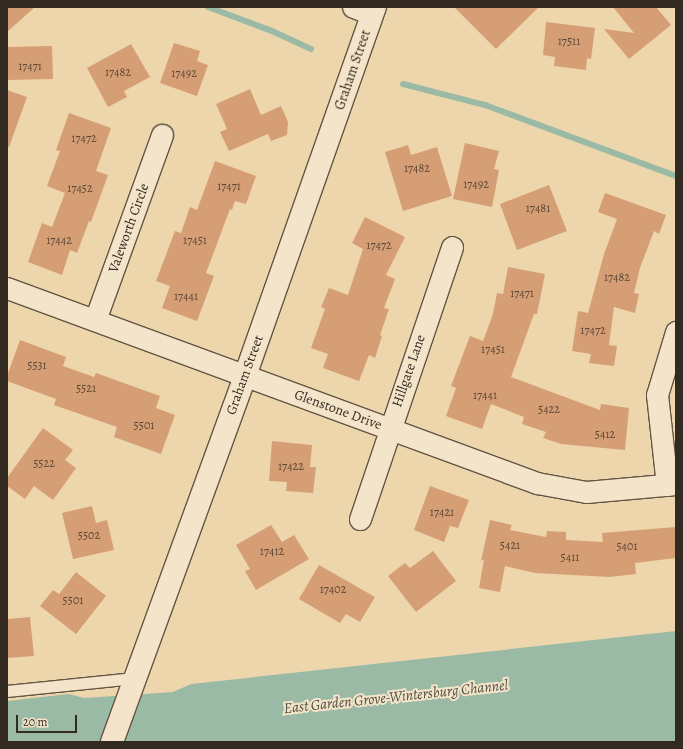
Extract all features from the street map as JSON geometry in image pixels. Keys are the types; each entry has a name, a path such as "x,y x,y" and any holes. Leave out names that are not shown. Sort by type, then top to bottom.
{"street":[{"name":"Graham Street","path":"112,742 245,376 347,85 366,15"},
{"name":"Valeworth Circle","path":"95,320 162,135"},
{"name":"Hillgate Lane","path":"360,519 452,247"},
{"name":"Glenstone Drive","path":"7,288 537,483 586,492 671,484"},
{"path":"671,484 657,395 676,332"}],"lane":[{"path":"7,691 136,678"}],"water":[{"name":"East Garden Grove-Wintersburg Channel","path":"676,631 676,742 7,742 7,701 69,694 84,698 173,692 191,684"}],"building":[{"path":"7,7 35,7 7,32"},
{"path":"454,7 539,7 496,49"},
{"path":"613,7 656,7 671,25 629,59 604,29 634,33"},
{"path":"546,22 595,28 591,59 587,58 586,70 554,66 555,57 543,55"},
{"path":"174,43 200,51 197,61 208,65 197,96 160,83"},
{"path":"131,44 150,77 124,91 127,97 108,107 87,68"},
{"path":"52,46 53,79 7,80 7,47"},
{"path":"250,89 261,115 281,106 288,122 287,135 271,141 268,134 229,151 220,132 227,129 216,104"},
{"path":"7,90 27,97 9,147 7,147"},
{"path":"69,113 111,128 96,171 108,175 91,222 89,221 77,253 70,250 62,275 28,262 42,223 52,227 65,193 47,186 60,151 56,150"},
{"path":"465,143 499,151 494,169 499,170 492,207 453,199"},
{"path":"408,145 411,155 437,147 452,196 403,211 385,152"},
{"path":"215,161 256,176 246,204 235,201 232,210 230,209 206,273 214,276 197,321 162,308 170,286 156,281 175,231 181,233 190,207 197,210"},
{"path":"549,185 567,231 517,250 500,204"},
{"path":"605,193 666,215 659,234 654,231 640,268 634,293 639,294 635,313 614,307 609,345 617,346 614,366 589,363 591,354 572,351 578,311 588,313 604,254 617,219 598,212"},
{"path":"365,217 405,237 386,275 395,279 384,308 389,309 380,335 382,336 375,358 369,355 359,381 323,368 328,354 311,348 325,309 321,307 329,288 348,295 363,249 352,243"},
{"path":"508,267 545,274 537,314 534,314 511,377 600,410 601,404 629,408 625,450 561,444 543,438 546,432 522,424 524,417 491,404 482,429 446,416 456,388 451,386 470,336 483,341 493,314 497,293 503,294"},
{"path":"20,340 66,357 63,366 94,377 96,373 160,396 156,408 175,415 161,454 114,437 117,427 54,405 56,399 7,381 7,376"},
{"path":"43,428 73,450 65,460 76,468 53,500 34,486 25,499 7,486 7,478"},
{"path":"272,441 312,445 310,467 316,467 313,493 286,491 287,482 269,481"},
{"path":"430,486 469,500 458,528 450,526 444,542 414,530"},
{"path":"92,506 96,523 107,520 114,550 73,559 62,513"},
{"path":"490,520 512,525 510,530 546,537 547,531 566,532 566,540 603,542 602,533 676,527 676,558 635,563 636,574 609,577 535,573 505,566 500,592 479,588 484,559 481,561"},
{"path":"271,525 282,542 294,535 309,559 256,590 245,571 250,569 236,545"},
{"path":"433,551 456,581 416,612 388,576 405,563 410,568"},
{"path":"319,565 375,597 360,622 346,614 340,623 299,599"},
{"path":"76,572 106,596 76,634 40,606 53,590 59,594"},
{"path":"30,617 34,656 7,658 7,619"}],"waterway":[{"path":"208,7 272,31 311,49"},
{"path":"403,84 485,105 676,176"}]}
